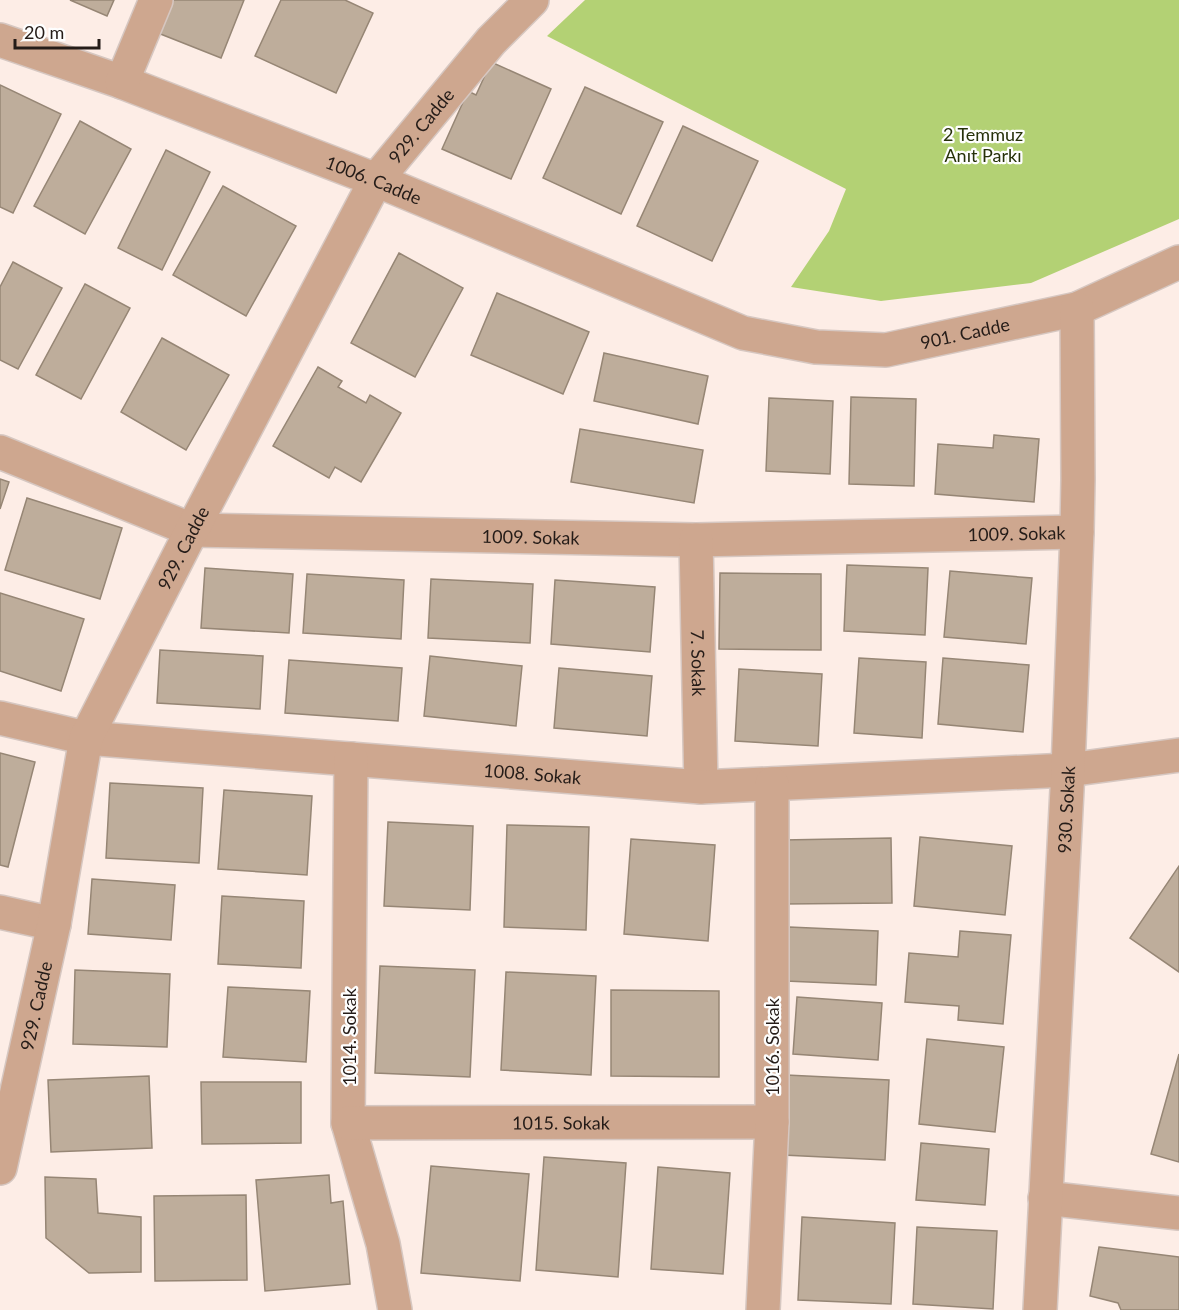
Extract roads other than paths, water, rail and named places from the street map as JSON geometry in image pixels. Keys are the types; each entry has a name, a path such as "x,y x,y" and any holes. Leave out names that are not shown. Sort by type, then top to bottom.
{"street":[{"path":"122,82 156,0"},
{"name":"929. Cadde","path":"0,1168 54,924 86,738 192,530 376,180 491,41 532,0"},
{"name":"1006. Cadde","path":"0,40 122,82 376,180 743,333"},
{"name":"901. Cadde","path":"743,333 816,347 886,350 1077,309 1179,262"},
{"name":"930. Sokak","path":"1040,1310 1068,770 1077,532 1077,309"},
{"name":"1009. Sokak","path":"0,452 192,530 696,540 1077,532"},
{"name":"7. Sokak","path":"696,540 700,787"},
{"name":"1008. Sokak","path":"0,718 86,738 700,787 1068,770 1179,755"},
{"name":"1014. Sokak","path":"351,759 348,1123 383,1244 395,1310"},
{"name":"1016. Sokak","path":"763,1310 772,1122 772,784"},
{"path":"0,912 54,924"},
{"name":"1015. Sokak","path":"348,1123 772,1122"},
{"path":"1045,1198 1179,1213"}],"park label":[{"name":"2 Temmuz Anıt Parkı","path":"983,144"}]}
